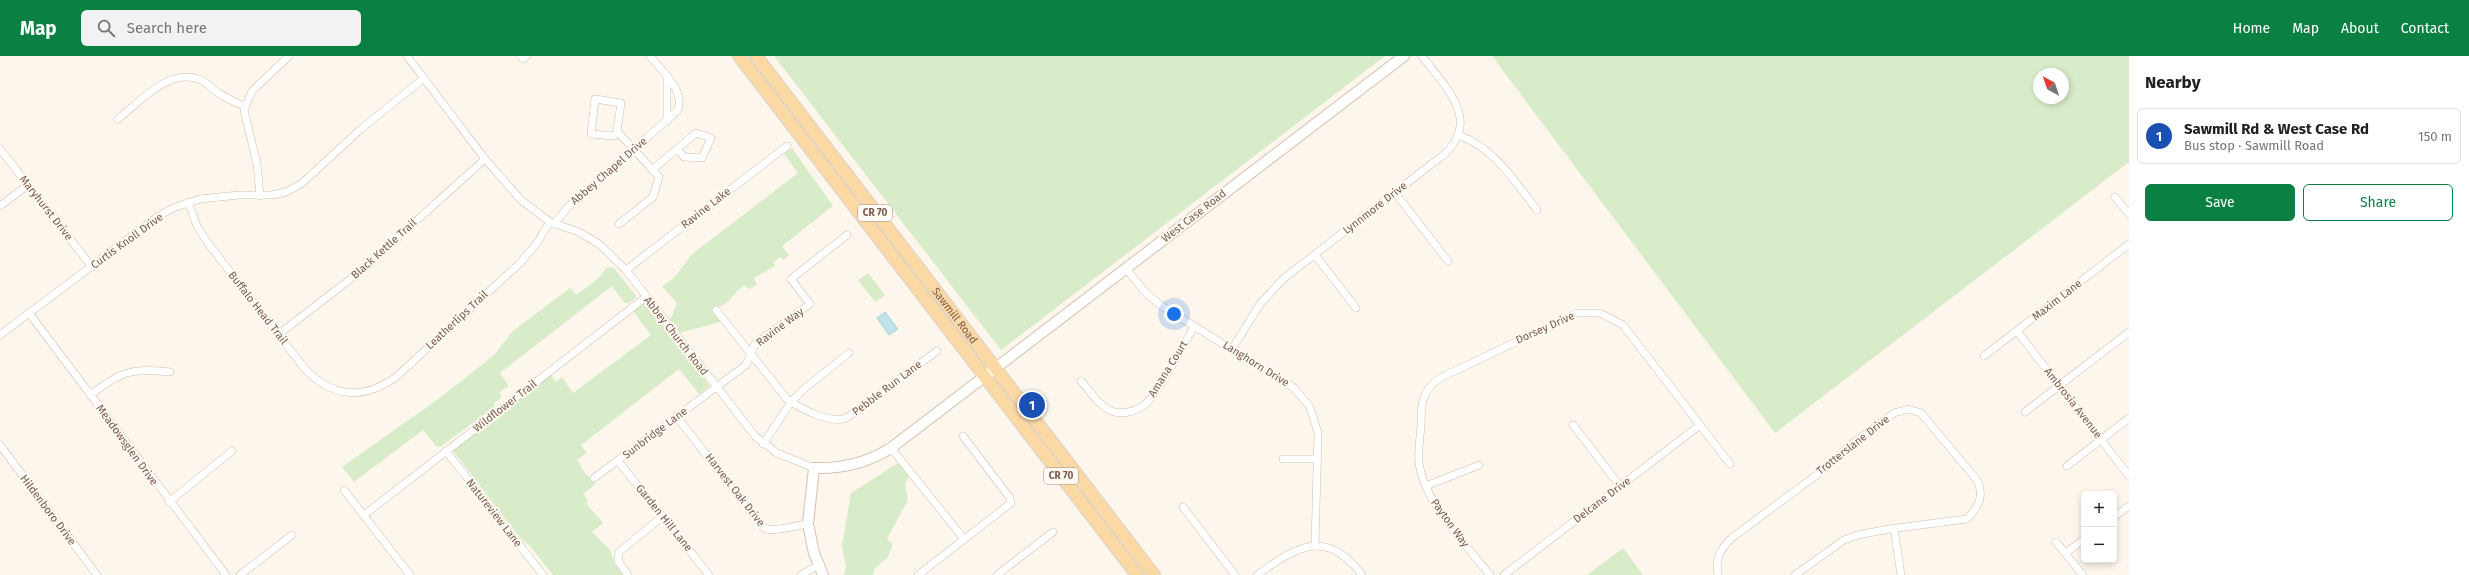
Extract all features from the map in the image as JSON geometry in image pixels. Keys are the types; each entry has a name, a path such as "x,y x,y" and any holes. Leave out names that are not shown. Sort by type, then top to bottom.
{"main road":[{"name":"Sawmill Road","path":"738,56 1136,575"},
{"name":"Sawmill Road","path":"756,56 1154,575"},
{"name":"West Case Road","path":"985,377 1404,56"},
{"name":"Abbey Church Road","path":"814,468 832,468 862,463 891,448 985,377"},
{"path":"814,468 808,524 823,575"}],"street":[{"path":"260,196 257,164 245,118 245,106 252,91 289,56"},
{"name":"Abbey Church Road","path":"406,56 485,159 521,200 552,223 579,232 599,244 626,270 716,388 763,444 777,453 814,468"},
{"path":"520,56 523,59 527,56"},
{"name":"Abbey Chapel Drive","path":"552,223 568,207 677,111 680,98 667,77 650,56"},
{"path":"1422,56 1456,104 1461,124 1459,135 1484,148 1495,157 1537,210"},
{"path":"667,77 667,121"},
{"path":"118,119 159,86 180,78 201,80 219,94 245,106"},
{"name":"Curtis Knoll Drive","path":"0,335 157,217 188,202 219,196 278,195 301,184 361,129 424,78"},
{"path":"595,99 621,103 617,131 614,136 591,134 595,99"},
{"path":"617,131 659,177 653,197 619,224"},
{"path":"652,170 676,149 696,132 711,138 702,158 684,157 676,149"},
{"name":"Lynnmore Drive","path":"1232,349 1269,292 1283,279 1447,152 1459,135"},
{"name":"Ravine Lake","path":"626,270 787,146"},
{"name":"Maryhurst Drive","path":"0,149 92,267"},
{"name":"Black Kettle Trail","path":"279,334 357,274 485,159"},
{"path":"0,206 28,185"},
{"path":"1395,193 1448,261"},
{"path":"2115,197 2129,214"},
{"name":"Buffalo Head Trail","path":"188,202 197,226 207,242 314,378 324,385 348,393"},
{"name":"Leatherlips Trail","path":"348,393 373,390 396,377 520,263 552,223"},
{"name":"Ravine Way","path":"716,388 746,365 755,344 810,304 791,279 847,235"},
{"name":"Maxim Lane","path":"1984,356 2129,244"},
{"path":"1315,255 1356,308"},
{"name":"Langhorn Drive","path":"1126,269 1154,300 1283,380 1302,396 1310,407 1317,425 1318,459 1315,546"},
{"name":"Wildflower Trail","path":"364,515 646,297"},
{"name":"Pebble Run Lane","path":"716,310 791,402 798,408 838,420 844,419 937,351"},
{"name":"Dorsey Drive","path":"1421,418 1424,394 1428,387 1440,378 1556,322 1588,311 1609,316 1623,325 1730,464"},
{"name":"Meadowsglen Drive","path":"29,313 169,502 226,575"},
{"name":"Amana Court","path":"1081,381 1098,401 1112,411 1120,413 1136,410 1154,394 1194,326"},
{"name":"Ambrosia Avenue","path":"2017,331 2129,476"},
{"path":"2026,412 2129,332"},
{"path":"763,444 791,402 804,389 849,353"},
{"path":"90,395 126,372 139,369 170,372"},
{"name":"Sunbridge Lane","path":"594,478 676,416 716,388"},
{"name":"Trotterslane Drive","path":"1718,575 1716,562 1722,548 1733,537 1822,471 1884,420 1894,413 1908,409 1921,413 1977,480 1981,494 1980,503 1967,519 1894,528"},
{"name":"Harvest Oak Drive","path":"676,416 764,528 772,531 808,524"},
{"name":"Payton Way","path":"1421,418 1420,463 1426,486 1436,506 1490,575"},
{"path":"2067,466 2129,418"},
{"path":"1573,425 1620,486"},
{"name":"Delcane Drive","path":"1504,575 1700,426"},
{"path":"918,575 1011,504 1010,498 963,436"},
{"name":"Hildenboro Drive","path":"0,445 96,575"},
{"path":"891,448 964,539"},
{"path":"169,502 232,451"},
{"name":"Natureview Lane","path":"446,451 543,575"},
{"path":"1283,459 1318,459"},
{"name":"Garden Hill Lane","path":"618,461 709,575"},
{"path":"1426,486 1479,465"},
{"path":"344,490 410,575"},
{"path":"2117,515 2129,506"},
{"path":"1183,507 1235,575"},
{"path":"628,575 618,561 619,552 663,516"},
{"path":"1795,575 1844,540 1894,528 1901,575"},
{"path":"998,575 1053,532"},
{"path":"240,575 292,535"},
{"path":"2066,553 2081,541"},
{"path":"2056,542 2082,575"},
{"path":"1257,575 1293,550 1315,546 1325,547 1343,555 1362,575"},
{"path":"801,575 819,565"}],"green space":[{"path":"774,56 1385,56 1001,350"},
{"path":"1492,56 2129,56 2129,162 1775,433"},
{"path":"792,148 833,206 782,246 789,255 783,260 780,257 774,262 775,266 754,278 757,285 749,289 744,285 727,302 714,310 720,322 679,333 669,323 677,303 662,286 674,278 692,254 798,173 784,154"},
{"path":"613,267 637,297 629,303 625,303 612,286 500,373 509,386 500,392 501,398 494,403 495,407 440,447 436,446 423,430 354,482 342,467 441,397 494,355 513,331 570,288 576,295 600,277 606,268"},
{"path":"868,273 885,295 875,302 858,280"},
{"path":"645,302 710,386 699,394 679,369 581,445 587,453 577,460 585,473 596,484 583,494 588,500 586,503 603,523 592,532 610,550 615,564 623,575 553,575 529,545 522,540 453,451 551,375 556,382 562,377 573,393 651,335 633,311"},
{"path":"898,463 909,476 905,484 908,500 887,539 893,544 888,557 875,568 873,575 844,575 846,567 842,546 851,493"},
{"path":"1623,548 1643,575 1587,575"}],"water":[{"path":"885,312 898,329 889,335 877,318"}],"place":[{"name":"Sawmill Rd & West Case Rd","path":"1032,405"}]}
